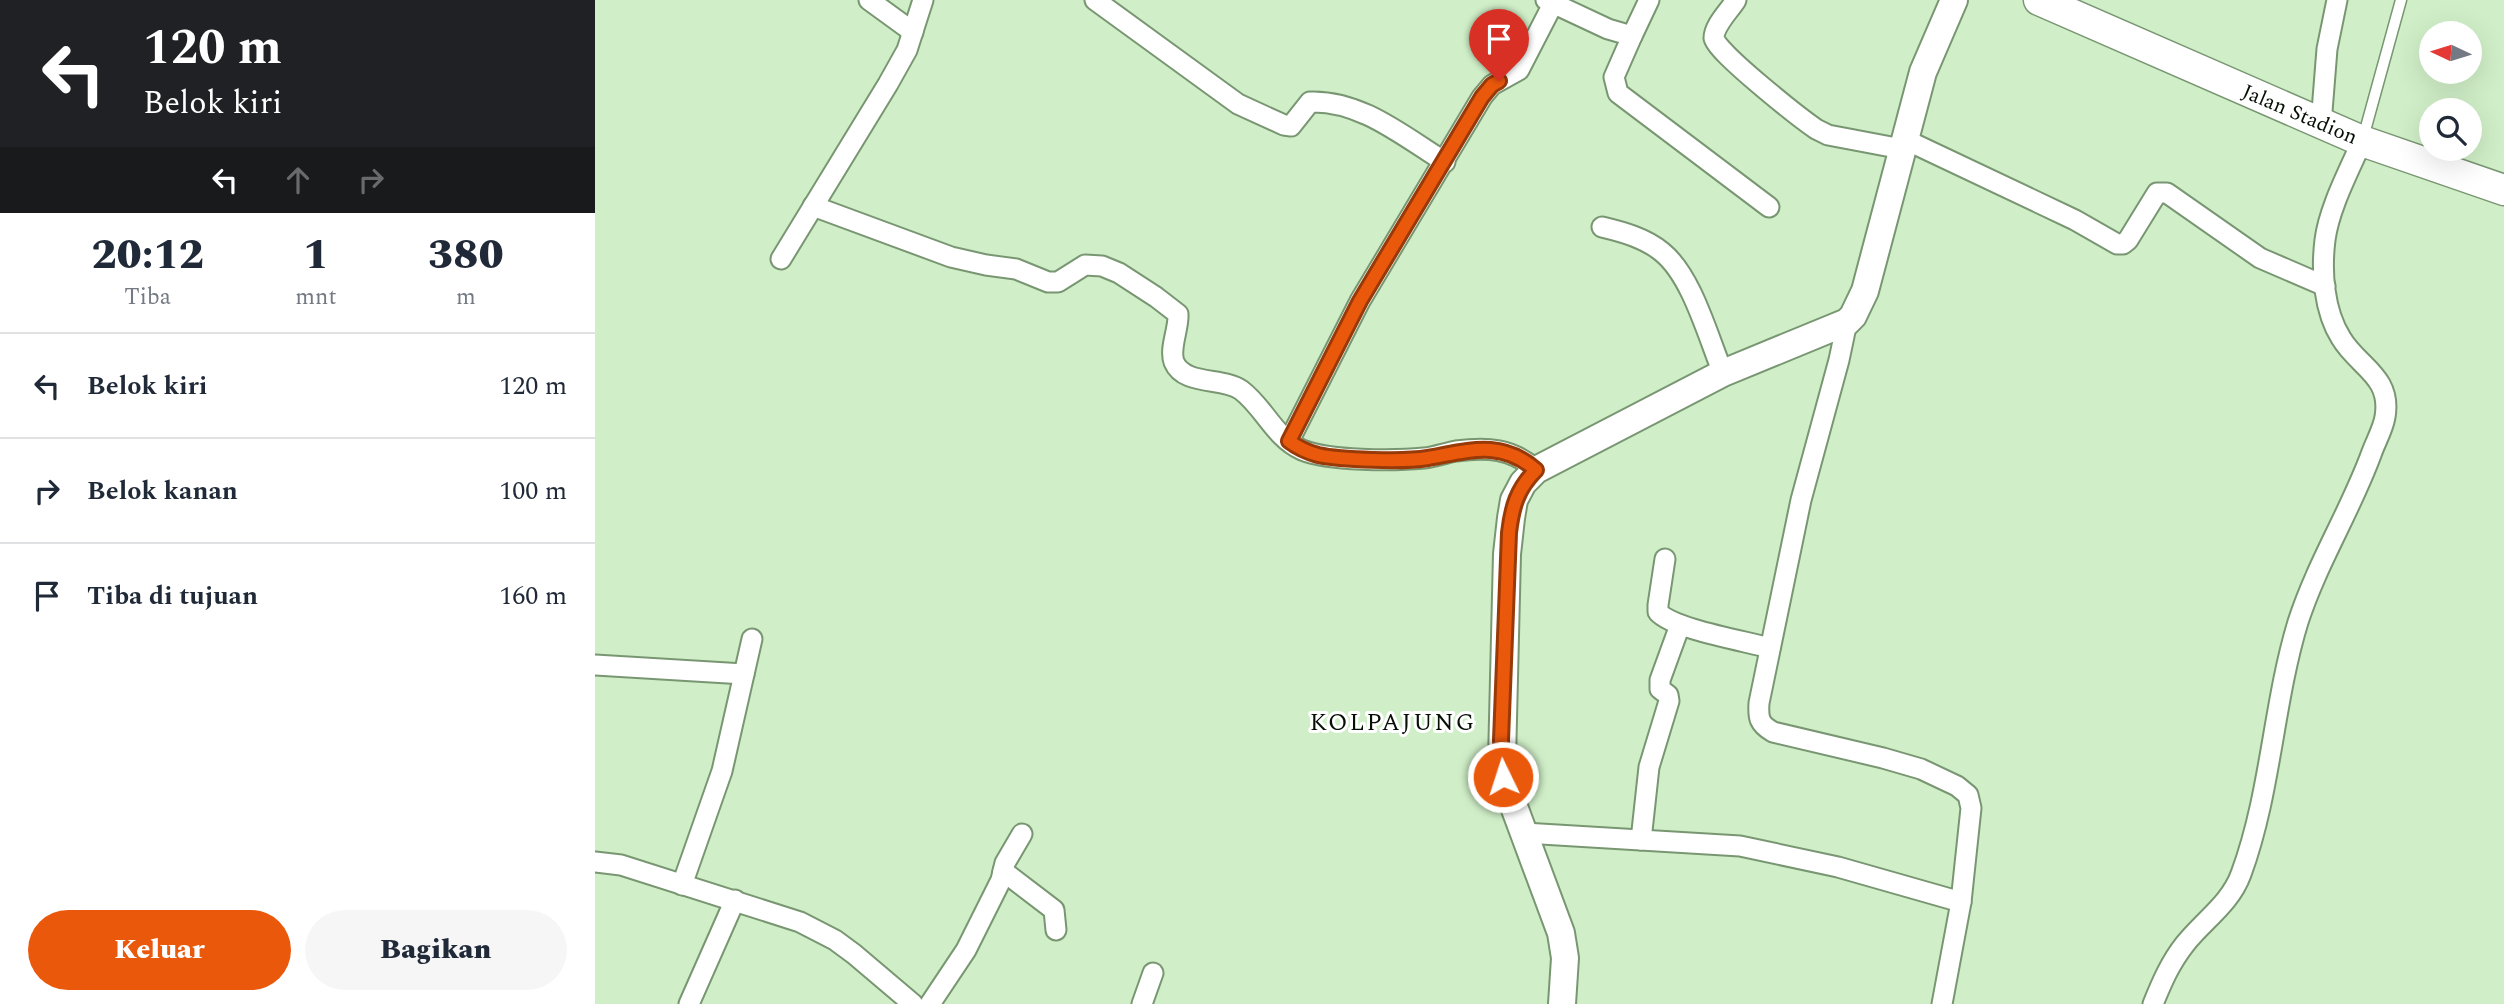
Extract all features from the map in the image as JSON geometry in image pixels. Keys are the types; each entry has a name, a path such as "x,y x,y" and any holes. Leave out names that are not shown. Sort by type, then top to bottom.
{"main road":[{"name":"Jalan Stadion","path":"2039,0 2362,141 2504,190"}],"street":[{"path":"869,0 913,32"},
{"path":"781,259 888,84 913,32 923,0"},
{"path":"1095,0 1238,104 1291,126 1310,102 1330,102 1365,113 1445,162"},
{"path":"1649,0 1614,77 1618,93 1769,207"},
{"path":"1736,0 1714,36 1719,47 1816,130 1828,135 1903,144 2075,220 2117,244 2128,240 2157,193 2167,193 2260,258 2325,286"},
{"path":"1562,1004 1565,958 1561,933 1503,777 1501,728 1507,554 1514,500 1523,483 1536,470 1723,373 1847,322 1853,316 1865,292 1923,72 1954,0"},
{"path":"2321,124 2327,49 2337,0"},
{"path":"1289,441 1360,301 1487,91 1492,85 1514,74 1524,63 1550,2 1608,29 1632,36"},
{"path":"2153,1004 2165,972 2186,942 2229,899 2240,875 2260,807 2283,682 2298,621 2317,572 2363,478 2385,418 2386,396 2378,378 2341,339 2328,306 2325,286 2325,239 2362,141"},
{"path":"813,206 958,259 1016,269 1048,282 1058,282 1085,265 1102,266 1119,274 1178,314 1178,330 1173,349 1174,362 1179,369 1187,375 1235,386 1245,393 1276,432 1300,449 1320,455 1380,459 1426,458 1454,452 1487,450 1512,453 1536,470"},
{"path":"1602,227 1647,241 1664,253 1679,272 1690,293 1723,373"},
{"path":"1847,322 1842,351 1801,500 1758,718 1763,726 1773,732 1921,769 1957,786 1968,795 1971,808 1961,902 1942,1004"},
{"path":"1665,559 1658,612 1663,617 1680,625 1770,648"},
{"path":"1641,840 1649,767 1669,701 1668,695 1660,689 1660,680 1680,625"},
{"path":"682,885 722,771 752,639"},
{"path":"595,665 744,674"},
{"path":"1524,833 1740,846 1838,867 1961,902"},
{"path":"930,1004 966,950 1001,880 1009,854 1022,834"},
{"path":"595,862 621,865 800,922 835,940 913,1004"},
{"path":"1003,871 1054,910 1056,930"},
{"path":"689,1004 735,900"},
{"path":"1142,1004 1153,973"}],"lane":[{"path":"2362,141 2402,0"}],"district":[{"name":"KOLPAJUNG","path":"1393,722"}],"route":[{"path":"1499,81 1482,97 1360,301 1289,441 1300,449 1320,455 1380,459 1426,458 1454,452 1487,450 1512,453 1536,470 1523,483 1514,500 1509,533 1501,740 1503,777"}]}
